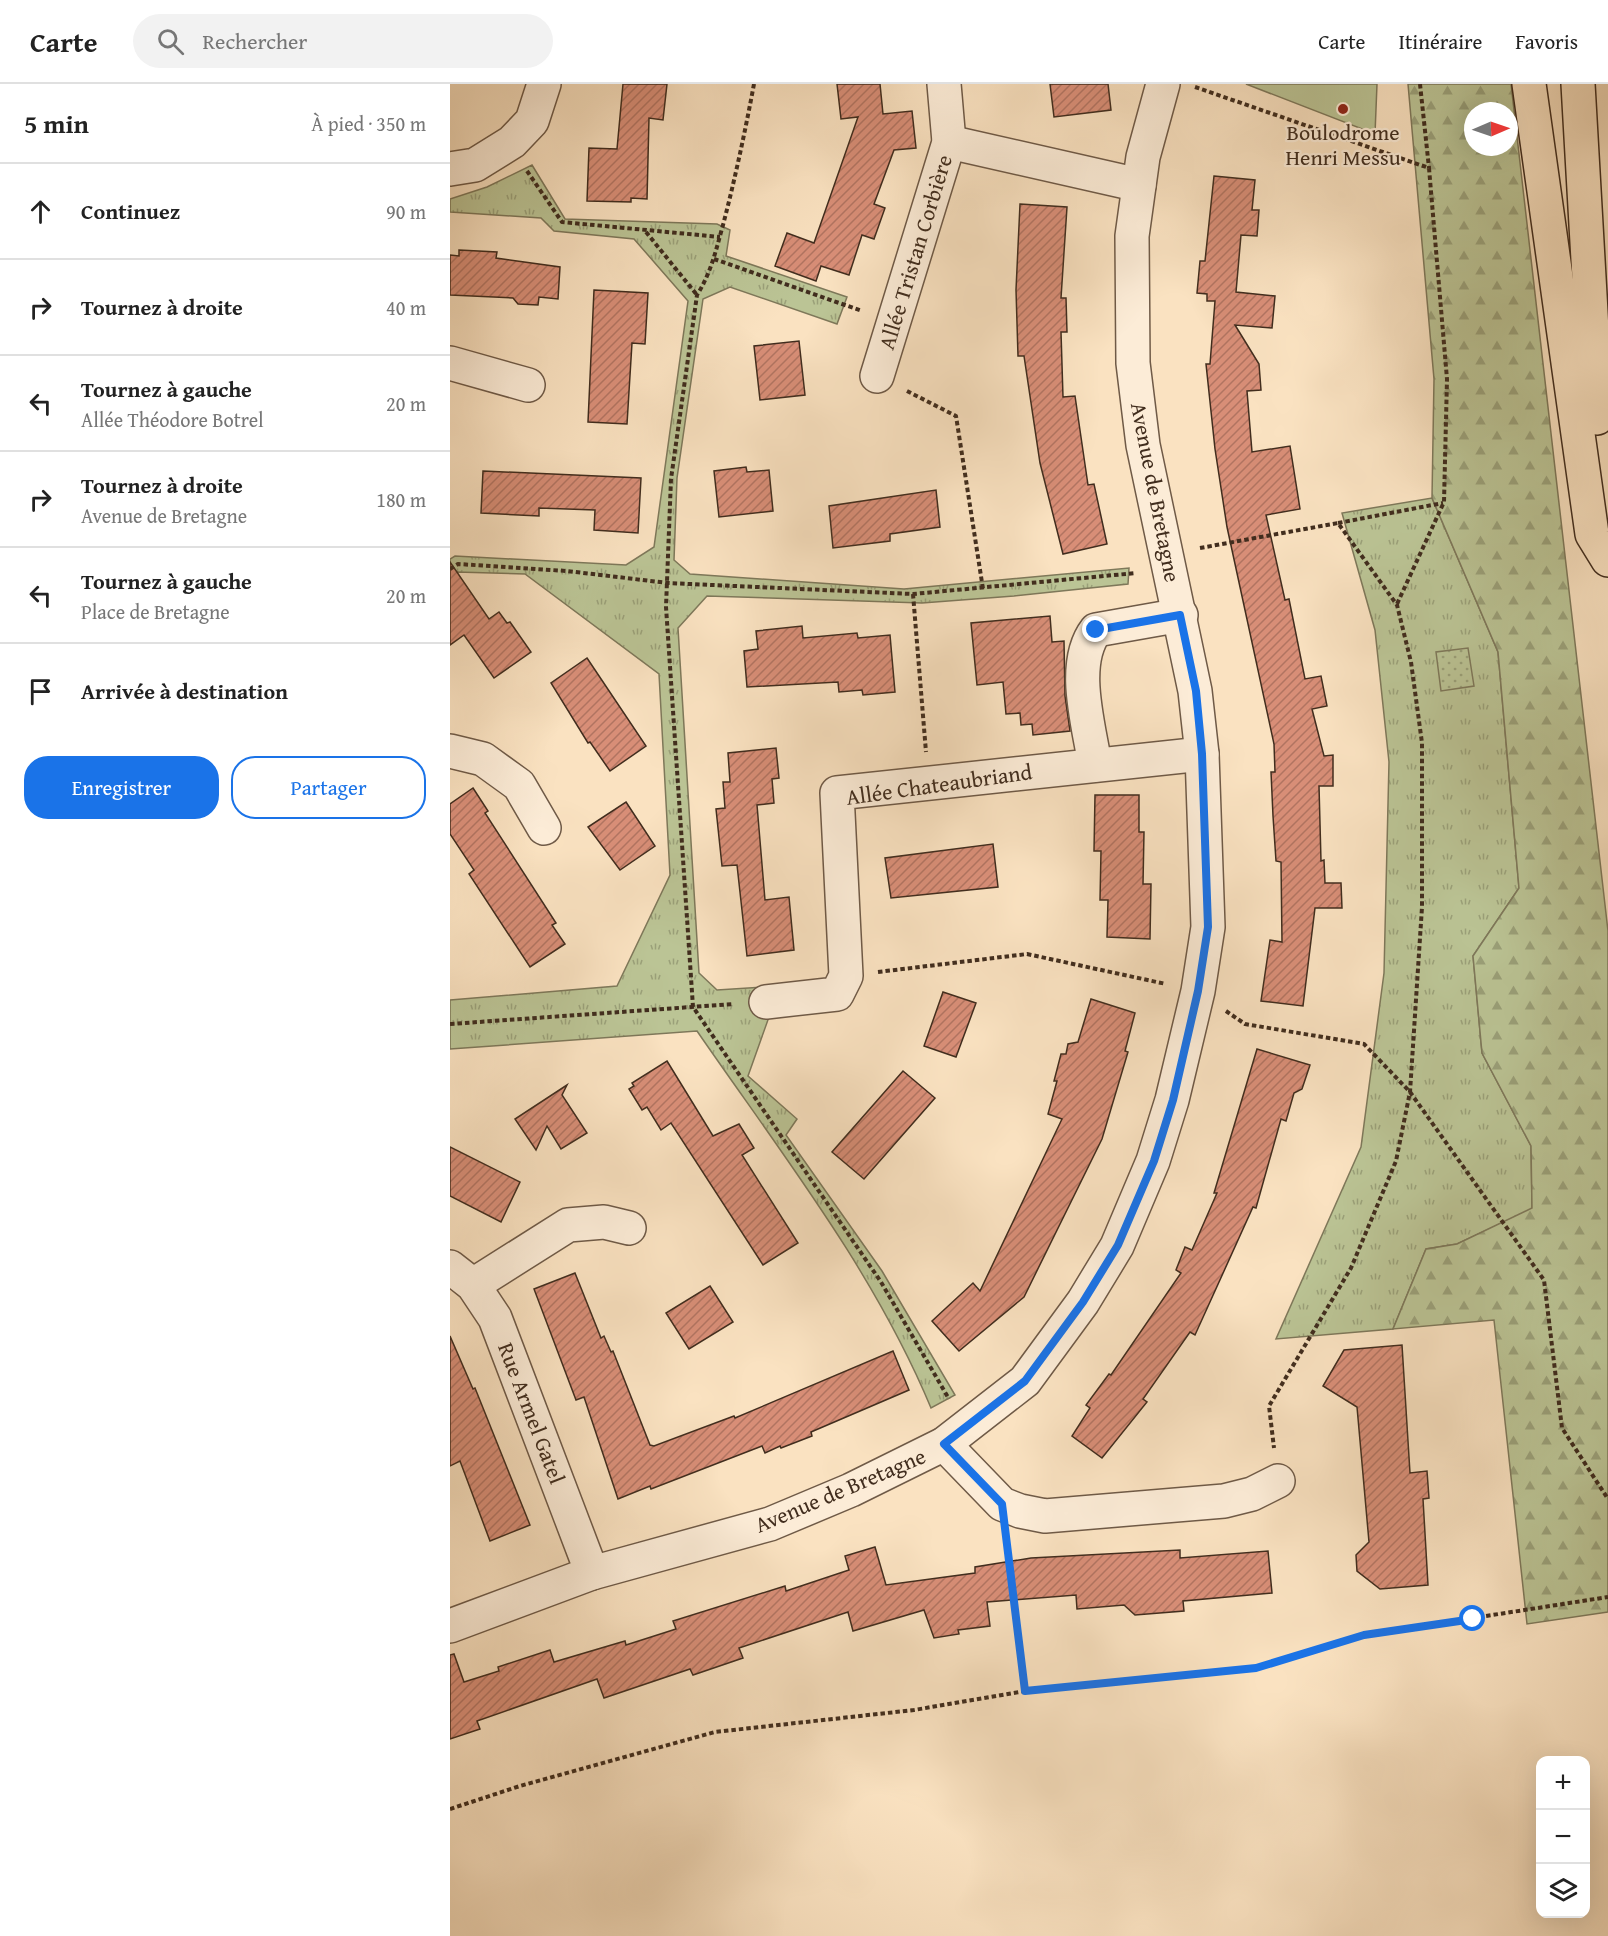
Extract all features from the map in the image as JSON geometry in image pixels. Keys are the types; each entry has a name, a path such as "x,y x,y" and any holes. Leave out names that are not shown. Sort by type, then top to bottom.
{"main road":[{"path":"1529,84 1592,534 1608,560"},
{"path":"1578,84 1593,386 1608,509"}],"street":[{"path":"450,169 475,165 512,142 532,121 544,84"},
{"path":"944,84 949,142"},
{"name":"Avenue de Bretagne","path":"450,1626 592,1573 770,1524 851,1490 955,1436 1025,1381 1083,1302 1118,1245 1154,1161 1173,1100 1198,991 1208,927 1202,754 1196,691 1143,445 1133,363 1132,236 1139,185 1163,84"},
{"name":"Allée Tristan Corbière","path":"878,376 949,142 1139,185"},
{"path":"450,363 528,385"},
{"path":"1095,765 1082,673 1086,642 1096,630 1180,615"},
{"path":"450,751 483,759 519,785 544,828"},
{"name":"Allée Chateaubriand","path":"846,976 837,793 1202,754"},
{"path":"766,1002 837,994 846,976"},
{"path":"462,1276 568,1225 604,1222 629,1228"},
{"name":"Rue Armel Gatel","path":"462,1276 495,1318 592,1573"},
{"path":"955,1436 1002,1504 1020,1512 1045,1516 1224,1501 1252,1494 1278,1481"}],"path":[{"path":"754,84 737,172 720,237 709,277 697,295 671,479 666,607 693,1007 881,1282 955,1436"},
{"path":"1188,84 1429,168"},
{"path":"1397,605 1444,502 1447,379 1420,84"},
{"path":"512,142 536,187 562,222 720,237"},
{"path":"646,231 697,295"},
{"path":"714,259 894,322"},
{"path":"878,376 956,416 983,589"},
{"path":"450,569 459,564 567,571 668,583 913,594 983,589 1169,562 1338,523 1444,502"},
{"path":"1278,1481 1269,1406 1351,1268 1396,1161 1410,1092 1422,907 1422,742 1411,662 1397,605 1338,523"},
{"path":"913,594 929,783"},
{"path":"846,976 1027,954 1198,991 1245,1024 1364,1044 1410,1092 1544,1280 1562,1428 1608,1498"},
{"path":"450,1024 766,1002"},
{"path":"1002,1504 1025,1691"},
{"path":"450,1809 520,1786 715,1732 914,1710 1025,1691 1256,1668 1364,1635 1608,1597"}],"green space":[{"name":"Boulodrome Henri Messu","path":"1246,84 1377,84 1375,134"},
{"path":"1408,84 1511,84 1513,102 1464,102 1464,156 1518,156 1518,145 1608,931 1608,1612 1527,1624 1494,1320 1393,1329 1426,1249 1457,1244 1532,1208 1531,1146 1482,1053 1473,956 1519,888 1498,652 1432,498 1434,379"},
{"path":"532,165 565,219 717,224 730,230 726,256 847,297 837,324 730,287 703,299 677,478 674,560 690,574 904,589 1129,568 1128,584 922,603 707,596 678,628 699,973 717,990 780,986 748,1076 797,1119 786,1135 882,1271 955,1395 931,1408 908,1357 854,1261 793,1168 697,1031 450,1049 450,1000 617,986 670,875 659,674 525,574 456,572 450,576 450,559 455,556 626,565 654,547 688,301 634,239 554,231 541,218 450,212 450,199 487,187"},
{"path":"1432,498 1498,652 1519,888 1473,956 1482,1053 1531,1146 1532,1209 1457,1244 1426,1249 1393,1329 1276,1339 1361,1147 1384,973 1389,762 1375,630 1342,513"},
{"path":"1468,648 1474,686 1441,691 1436,652"}],"building":[{"path":"623,84 667,84 663,120 649,118 647,199 631,198 631,202 587,201 589,148 617,149"},
{"path":"837,84 880,84 883,114 912,111 916,148 894,150 874,204 885,208 874,239 862,235 849,275 821,266 816,281 775,266 787,233 814,243 858,117 841,119"},
{"path":"1050,84 1108,84 1111,110 1054,117"},
{"path":"1214,176 1255,180 1252,210 1259,210 1257,236 1241,235 1236,292 1275,296 1272,328 1235,325 1259,364 1261,390 1247,391 1252,452 1290,446 1300,509 1266,515 1285,600 1289,599 1305,679 1321,676 1327,706 1312,709 1324,756 1333,755 1333,786 1319,786 1321,861 1324,860 1325,883 1341,883 1342,908 1315,908 1303,1006 1261,1001 1270,940 1282,942 1281,862 1276,861 1273,816 1271,772 1275,772 1274,744 1227,527 1215,449 1206,364 1210,364 1215,301 1207,301 1207,294 1197,293 1200,261 1205,261"},
{"path":"1020,204 1067,207 1061,298 1066,298 1067,332 1061,332 1063,397 1075,396 1088,485 1094,484 1107,544 1063,554 1040,463 1024,356 1018,356 1016,290"},
{"path":"459,250 497,252 496,258 560,267 558,299 539,297 538,305 518,304 513,298 450,295 450,255 459,256"},
{"path":"594,290 648,293 645,344 632,343 627,424 588,422"},
{"path":"799,341 805,395 760,400 754,346"},
{"path":"746,467 747,472 769,470 773,511 719,517 714,471"},
{"path":"483,471 641,478 638,533 594,530 595,510 539,508 539,516 481,513"},
{"path":"936,490 940,527 890,534 890,541 833,548 829,506"},
{"path":"450,562 489,619 499,612 507,623 510,622 531,652 494,678 464,635 450,645"},
{"path":"1050,616 1052,642 1064,641 1065,696 1070,731 1033,735 1032,724 1021,725 1020,713 1006,714 1003,682 977,685 971,623"},
{"path":"802,626 803,638 857,633 858,638 890,635 895,692 863,695 862,690 839,692 838,682 747,687 744,651 758,649 756,631"},
{"path":"587,658 646,746 610,771 590,742 588,743 551,683"},
{"path":"776,748 779,778 772,779 774,803 757,805 765,900 789,897 794,950 747,956 737,865 722,866 716,809 725,808 723,782 730,782 728,753"},
{"path":"473,788 488,811 485,813 556,923 552,925 565,944 530,967 469,874 474,870 450,834 450,804"},
{"path":"1095,795 1139,795 1139,832 1144,832 1143,884 1151,884 1150,939 1107,937 1108,900 1100,900 1101,851 1094,851"},
{"path":"626,802 655,846 620,870 588,827"},
{"path":"993,844 998,887 891,898 885,858"},
{"path":"943,992 976,1003 956,1057 924,1046"},
{"path":"1091,999 1135,1013 1125,1051 1128,1052 1102,1139 1024,1297 959,1351 932,1321 973,1283 980,1291 1062,1119 1048,1114 1057,1081 1054,1081 1061,1054 1066,1054 1068,1044 1078,1042"},
{"path":"1257,1049 1310,1065 1302,1089 1294,1093 1286,1121 1281,1119 1256,1208 1253,1207 1195,1335 1190,1332 1143,1399 1147,1402 1102,1458 1072,1436 1090,1408 1086,1405 1109,1374 1111,1375 1181,1273 1176,1270 1185,1247 1192,1250 1217,1193 1214,1193"},
{"path":"667,1061 713,1136 739,1124 754,1148 742,1155 798,1243 763,1265 671,1123 661,1130 647,1107 642,1110 629,1089 634,1086 632,1083"},
{"path":"903,1071 935,1098 864,1179 832,1152"},
{"path":"567,1085 562,1095 587,1133 561,1149 547,1126 536,1150 515,1119"},
{"path":"450,1147 520,1182 501,1222 450,1196"},
{"path":"575,1273 601,1338 604,1336 611,1352 613,1351 650,1445 654,1446 734,1416 735,1418 893,1351 909,1390 811,1432 812,1436 781,1448 780,1446 765,1453 762,1446 651,1489 650,1486 618,1499 584,1397 576,1400 534,1289"},
{"path":"710,1286 733,1322 689,1349 666,1313"},
{"path":"450,1336 473,1389 475,1388 530,1525 490,1541 460,1461 450,1466"},
{"path":"1402,1345 1410,1473 1427,1471 1429,1498 1423,1499 1428,1585 1380,1589 1357,1571 1356,1555 1369,1542 1357,1407 1323,1386 1344,1350"},
{"path":"875,1547 886,1585 975,1573 975,1567 1031,1558 1180,1550 1180,1558 1268,1551 1272,1593 1183,1601 1184,1611 1135,1615 1124,1605 1077,1609 1076,1595 987,1602 990,1626 958,1630 959,1634 934,1638 924,1610 853,1631 848,1612 739,1648 743,1658 693,1675 690,1669 604,1698 597,1679 477,1721 480,1729 450,1739 450,1655 454,1654 464,1682 499,1671 498,1667 550,1650 554,1662 625,1641 626,1645 676,1629 673,1621 785,1586 786,1591 849,1570 845,1556"}],"place":[{"name":"Boulodrome Henri Messu","path":"1343,109"}],"route":[{"path":"1096,630 1117,624 1180,615 1196,691 1202,754 1208,927 1198,991 1173,1100 1154,1161 1118,1245 1083,1302 1025,1381 944,1444 1002,1504 1025,1691 1256,1668 1364,1635 1473,1619"}]}
